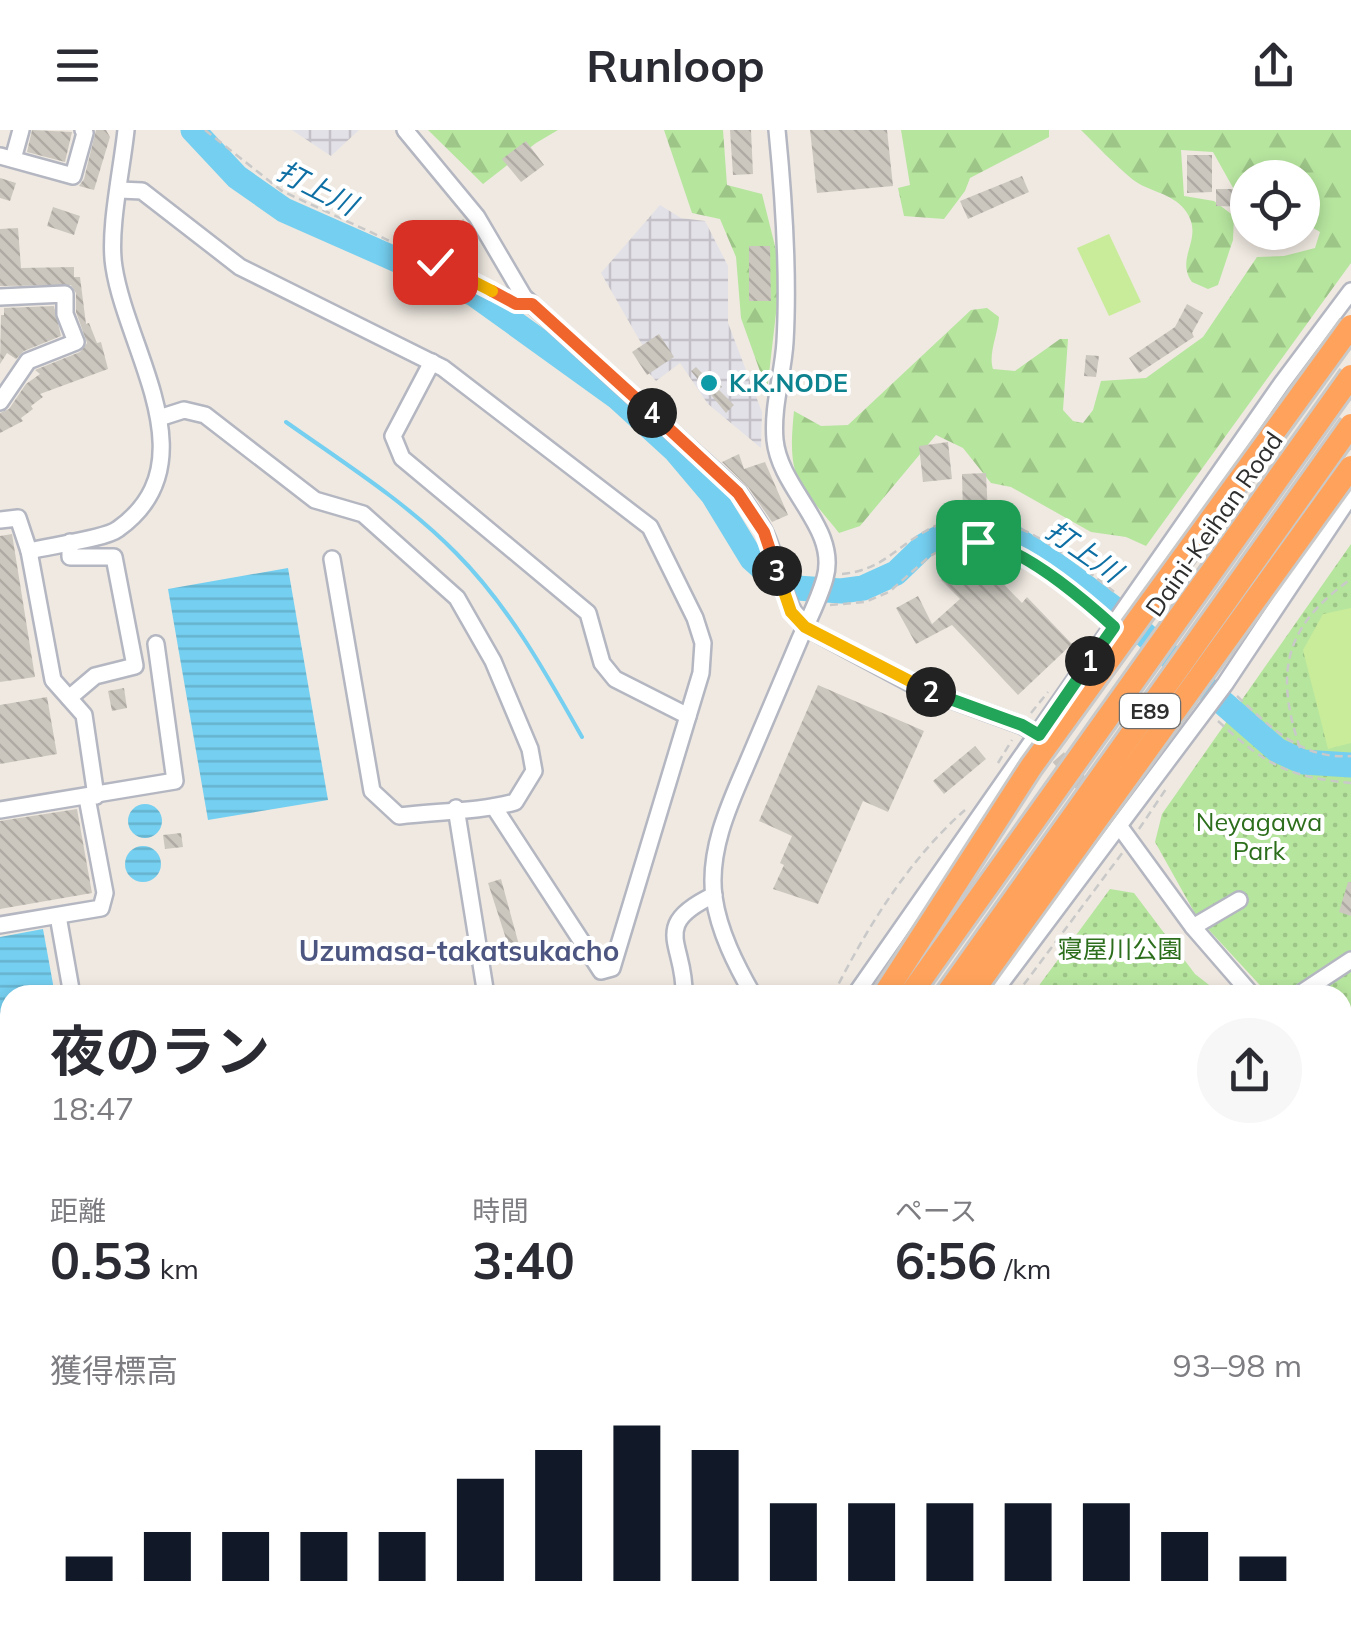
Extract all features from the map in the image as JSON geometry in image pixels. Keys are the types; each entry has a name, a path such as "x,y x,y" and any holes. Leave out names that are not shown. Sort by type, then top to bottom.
{"highway":[{"path":"890,985 1031,767 1351,326"},
{"name":"Daini-Keihan Road","path":"917,985 1351,376"},
{"name":"E89","path":"953,985 1351,425"},
{"path":"977,985 1351,467"}],"street":[{"path":"21,130 6,157 74,176 83,130"},
{"path":"29,550 116,531 146,501 160,476 162,435 113,266 126,130"},
{"path":"405,130 477,217 524,297 738,493 764,532 791,612 805,627 918,688 1022,725 1039,735"},
{"path":"748,985 733,960 714,895 715,856 724,816 805,627 821,606 833,575 827,547 788,483 776,442 775,411 785,343 786,264 778,130"},
{"path":"120,190 142,191 240,267 432,362 650,527 695,618 703,644 688,716 612,968 601,971 494,808"},
{"path":"862,985 1282,383 1351,291"},
{"path":"0,297 65,294 65,314 76,342 28,361 0,402"},
{"path":"432,362 394,436 402,458 588,613 602,664 615,678 688,716"},
{"path":"158,418 184,410 205,416 315,500 363,514 457,598 493,660 530,749 534,772 515,802 494,808 456,808 399,816 372,791 332,559"},
{"path":"1000,985 1225,684 1351,495"},
{"path":"0,520 18,518 29,550 53,680 84,715 105,893 101,908 0,925"},
{"path":"69,698 95,676 135,666 114,557 70,558 70,542"},
{"path":"0,810 174,781 156,644"},
{"path":"456,808 484,985"},
{"path":"1120,827 1193,927 1243,985"},
{"path":"682,985 673,934 687,907 714,895"},
{"path":"1193,927 1239,900"},
{"path":"58,916 70,985"},
{"path":"1313,985 1351,960"}],"path":[{"path":"206,130 282,191 516,304 532,304"},
{"path":"833,575 876,567 936,525 981,517 1002,520 1037,536 1131,604"},
{"path":"821,606 865,602 889,592 930,556 950,546 991,543 1006,546 1032,563 1114,627"},
{"path":"1300,748 1287,692 1290,650 1302,624 1317,606 1351,578"},
{"path":"1232,692 1272,729 1300,748 1322,755 1351,756"},
{"path":"1214,717 1256,756 1306,779 1351,783"}],"shaded area":[{"path":"292,130 359,130 331,156"},
{"path":"660,205 681,218 705,221 728,266 728,323 762,412 761,448 708,404 680,363 656,381 636,358 644,348 601,273"}],"green space":[{"path":"428,130 558,130 483,184"},
{"path":"664,130 723,130 727,185 762,194 781,270 767,391 741,318 736,257 720,219 692,213"},
{"path":"901,130 1049,130 1049,137 970,178 944,219 904,216 898,188 910,185"},
{"path":"1081,130 1351,130 1351,263 1146,546 1126,537 1091,532 1011,487 991,483 963,448 936,435 860,526 839,533 798,478 792,452 794,411 821,426 848,425 971,310 987,308 999,317 993,369 1015,371 1060,339 1068,339 1063,410 1073,421 1083,423 1093,410 1101,381 1146,378 1203,337 1257,257 1320,250 1320,160 1230,160 1230,182 1213,152 1181,150 1184,196 1214,201 1230,213 1230,249 1218,285 1208,289 1192,282 1187,273 1192,230 1185,210 1173,199 1132,179"},
{"path":"1109,234 1141,302 1109,316 1077,248"},
{"name":"Neyagawa Park","path":"1351,544 1351,985 1260,985 1197,917 1155,842 1162,814"},
{"path":"1351,608 1351,743 1328,749 1303,650 1323,614"},
{"name":"寝屋川公園","path":"1110,889 1134,893 1195,974 1209,985 1039,985"}],"water":[{"path":"288,568 328,800 208,820 168,589"},
{"path":"145,804 157,809 162,821 157,833 145,838 133,833 128,821 133,809"},
{"path":"143,846 156,851 161,864 156,877 143,882 130,877 125,864 130,851"},
{"path":"43,929 53,985 0,985 0,937"}],"building":[{"path":"32,130 72,132 65,162 27,152"},
{"path":"96,130 106,130 110,137 94,190 79,186"},
{"path":"730,130 751,130 753,174 733,175"},
{"path":"810,130 887,130 893,186 817,193"},
{"path":"526,141 544,165 521,182 502,159"},
{"path":"1187,155 1212,155 1212,192 1187,193"},
{"path":"1022,176 1029,192 968,219 960,201"},
{"path":"0,178 16,183 10,201 0,198"},
{"path":"1216,189 1230,189 1230,206 1216,206"},
{"path":"53,207 80,216 74,235 47,226"},
{"path":"463,219 473,232 466,239 454,229"},
{"path":"18,228 21,268 74,267 74,277 80,277 86,324 89,323 97,343 101,342 108,369 40,394 43,397 21,418 23,421 0,433 0,413 9,409 26,384 40,374 35,370 80,352 87,343 71,285 0,286 0,229"},
{"path":"749,246 770,246 771,301 749,301"},
{"path":"1187,304 1203,313 1192,333 1194,337 1139,373 1129,358 1175,327"},
{"path":"54,306 61,336 24,351 16,359 7,353 0,364 4,308"},
{"path":"659,334 674,357 647,375 632,352"},
{"path":"1086,355 1099,356 1096,377 1084,376"},
{"path":"696,367 703,374 709,370 722,387 718,389 734,405 726,413 691,371"},
{"path":"948,442 952,479 923,482 919,446"},
{"path":"739,454 744,469 765,462 788,515 772,522 748,487 722,462"},
{"path":"986,473 988,514 963,515 962,474"},
{"path":"12,534 35,677 0,682 0,536"},
{"path":"958,562 977,582 990,570 1022,603 1027,597 1072,644 1018,695 952,625 916,644 896,608 918,596 932,624 960,599 941,580"},
{"path":"818,685 924,731 888,812 863,801 818,904 773,889 792,836 759,821"},
{"path":"124,688 127,708 112,711 108,691"},
{"path":"47,697 57,754 0,764 0,705"},
{"path":"975,746 986,759 944,794 933,781"},
{"path":"77,809 92,893 0,909 0,821"},
{"path":"181,833 183,847 165,849 163,835"},
{"path":"501,879 519,945 509,948 488,883"},
{"path":"1351,882 1351,916 1339,912"}],"waterway":[{"name":"打上川","path":"193,130 237,177 284,210 474,294 617,397 675,450 713,495 752,559 771,576 797,588 863,588 896,573 925,545 955,530 986,529 1013,537 1120,613 1277,750 1303,762 1351,765"},
{"path":"286,422 396,500 475,573 540,664 582,737"}],"tunnel":[{"path":"1043,740 1120,827"}],"place":[{"name":"K.K.NODE","path":"709,383"}],"district":[{"name":"Uzumasa-takatsukacho","path":"459,951"}],"route":[{"path":"435,262 516,304 532,304 705,460 738,493 764,532 791,612 805,627 918,688 1022,725 1039,735 1114,627 1071,590 1006,546 978,542"}]}
